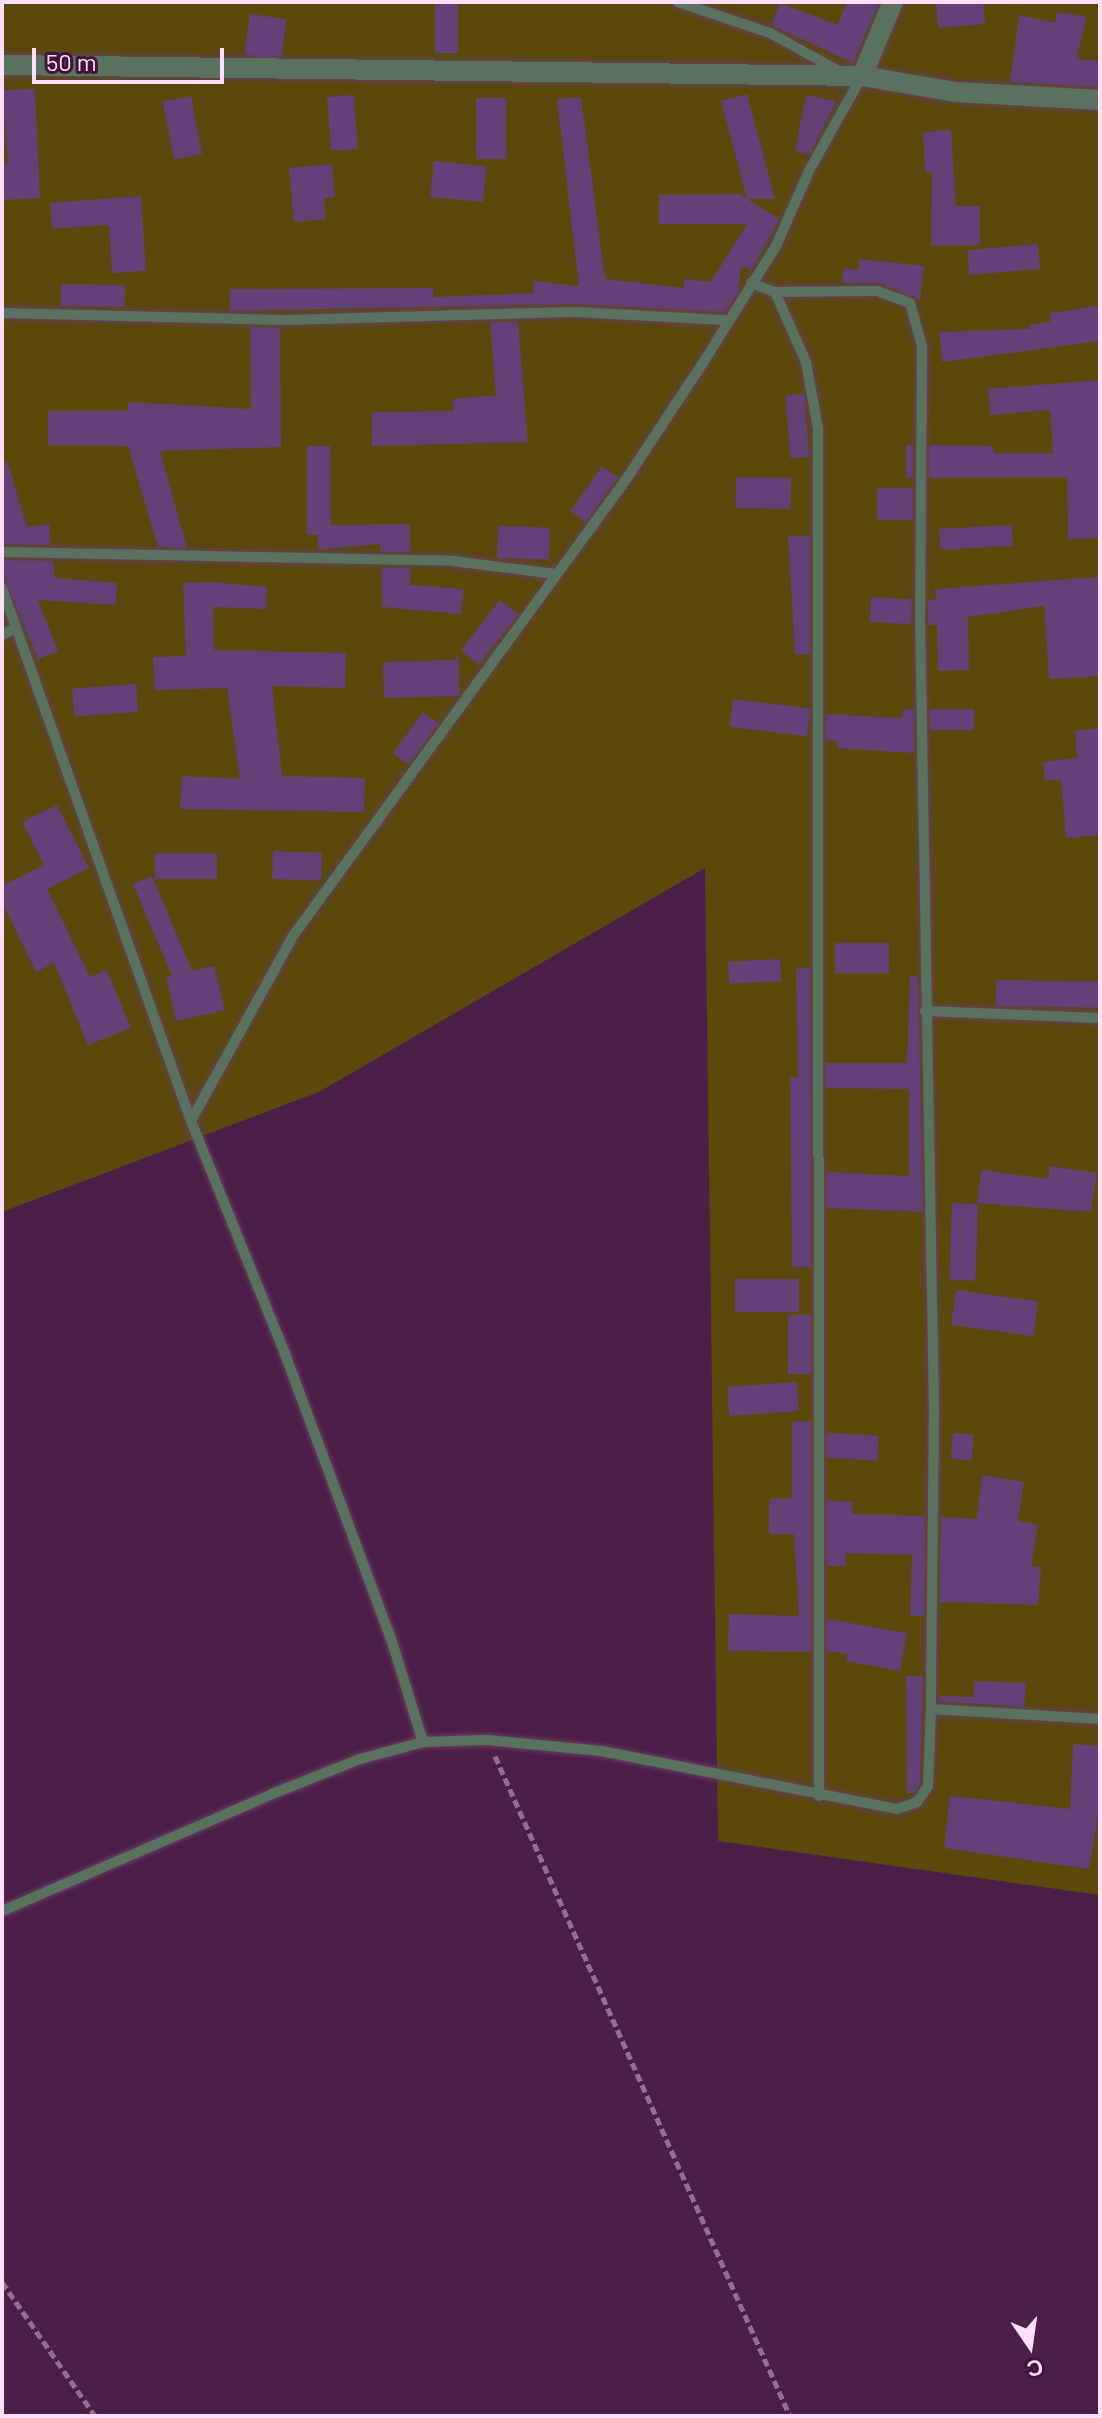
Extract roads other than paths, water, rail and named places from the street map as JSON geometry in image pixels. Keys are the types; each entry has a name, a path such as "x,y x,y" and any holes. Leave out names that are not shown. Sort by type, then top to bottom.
{"street":[{"path":"854,76 893,2"},
{"path":"2,65 854,76 956,92 1100,100"}],"lane":[{"path":"191,1121 293,936 657,435 725,320 776,246 854,76 770,33 678,2"},
{"path":"2,1911 272,1794 360,1759 423,1742 487,1740 601,1751 896,1809 917,1802 928,1786 934,1408 920,617 924,429 918,317 910,303 877,291 775,292 751,283"},
{"path":"775,292 806,362 818,429 823,1277 819,1796"},
{"path":"2,313 300,320 575,312 725,320"},
{"path":"2,552 453,561 556,574"},
{"path":"2,588 191,1121 301,1398 393,1645 423,1742"},
{"path":"2,635 16,628"},
{"path":"925,1011 1100,1018"},
{"path":"931,1709 1100,1719"}]}
